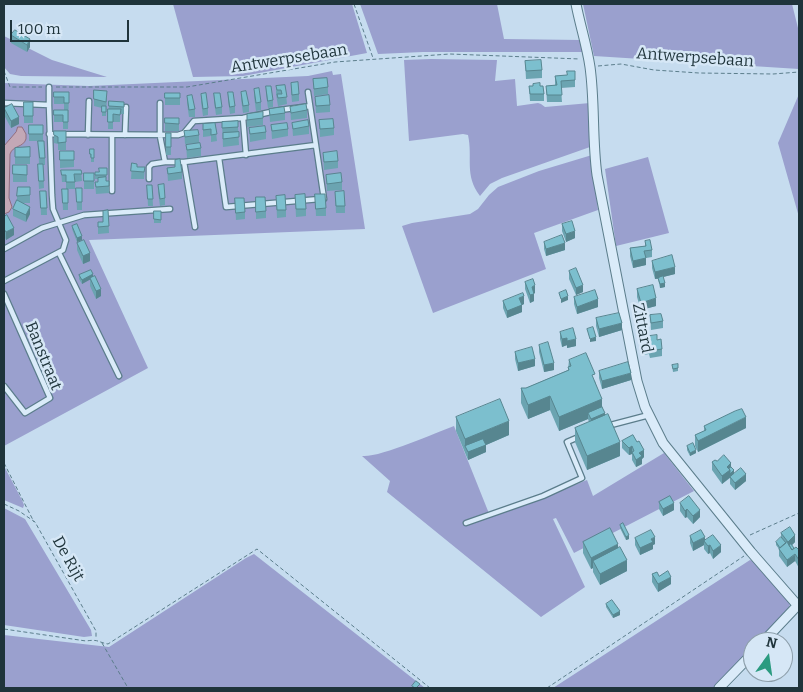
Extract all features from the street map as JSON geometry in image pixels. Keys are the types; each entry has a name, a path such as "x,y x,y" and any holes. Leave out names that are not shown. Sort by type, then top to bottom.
{"street":[{"name":"Zittard","path":"576,4 589,63 594,155 597,175 637,381 649,415 663,443 798,607"},
{"path":"773,632 798,607"},
{"path":"719,688 743,663"}],"lane":[{"path":"4,282 59,253 63,250 66,240 58,224 52,195 49,87"},
{"path":"308,92 325,205"},
{"path":"88,135 90,101"},
{"path":"4,103 48,105"},
{"path":"160,103 160,136 165,162"},
{"path":"49,134 178,135 184,133 194,121 243,118 310,106"},
{"path":"125,135 126,107"},
{"path":"243,118 246,155"},
{"path":"112,135 112,191"},
{"path":"149,179 152,164 246,155 316,145"},
{"path":"220,158 226,207 324,198"},
{"path":"184,162 195,227"},
{"path":"4,249 42,228 84,215 170,209"},
{"path":"59,253 119,376"},
{"name":"Banstraat","path":"4,294 50,398 26,413 4,386"},
{"path":"602,428 649,415"},
{"path":"466,523 543,496 582,478 567,442 584,435"}],"path":[{"path":"354,4 374,59"},
{"name":"Antwerpsebaan","path":"4,71 10,87 187,87 335,62 450,54 621,64 654,70 699,73 772,74 799,72"},
{"path":"4,463 35,522"},
{"name":"De Rijt","path":"4,504 35,522 96,632 96,639"},
{"path":"741,539 799,513"},
{"path":"4,629 86,641 96,639 108,644 257,549 430,688"},
{"path":"548,688 751,552"},
{"path":"102,643 128,688"}],"shaded area":[{"path":"173,4 352,4 367,53 243,76 193,77"},
{"path":"360,4 497,4 504,39 581,40 583,52 423,52 378,54"},
{"path":"583,4 792,4 799,32 799,69 594,56"},
{"path":"4,36 52,60 107,77 21,76 10,74 4,67"},
{"path":"404,60 497,60 495,81 515,79 517,106 538,103 545,107 590,103 590,147 502,178 490,184 480,196 470,174 468,135 463,134 409,141"},
{"path":"332,71 333,75 341,74 365,229 89,240 148,368 4,446 4,83 89,86 308,76"},
{"path":"799,94 799,217 778,143"},
{"path":"18,127 22,127 26,134 26,139 23,144 13,149 10,154 9,198 12,207 9,212 4,214 4,146"},
{"path":"592,155 598,210 534,233 546,269 433,313 402,226 470,214 478,209 498,187 539,171"},
{"path":"648,157 669,233 616,246 605,169"},
{"path":"454,426 490,516 587,480 593,496 664,453 694,491 574,553 556,518 553,519 585,587 541,617 387,492 390,481 362,456 370,456 394,449"},
{"path":"4,466 22,500 23,508 4,500"},
{"path":"4,508 25,519 91,630 92,636 84,637 4,625"},
{"path":"254,554 425,688 4,688 4,635 109,647"},
{"path":"750,560 755,562 790,604 789,608 766,632 743,632 743,657 713,688 553,688"}],"building":[{"path":"15,30 30,39 27,45 11,35"},
{"path":"541,60 542,70 526,71 525,61"},
{"path":"567,71 575,71 575,80 561,81 562,95 547,95 546,86 557,85 555,76 567,75"},
{"path":"327,78 328,87 314,89 313,79"},
{"path":"298,82 299,94 292,95 291,83"},
{"path":"540,83 540,86 543,86 544,94 530,94 529,86"},
{"path":"285,85 287,97 278,98 277,94 282,94 281,90 277,90 276,86"},
{"path":"266,86 271,86 273,100 268,101"},
{"path":"259,88 261,102 256,103 254,89"},
{"path":"94,90 107,91 106,102 94,99"},
{"path":"246,91 249,105 243,106 241,92"},
{"path":"54,92 69,92 69,103 64,103 64,97 54,97"},
{"path":"228,92 233,92 235,106 230,107"},
{"path":"165,93 180,93 180,98 165,98"},
{"path":"206,93 208,108 203,109 201,94"},
{"path":"214,93 220,93 222,107 216,108"},
{"path":"192,95 195,109 189,110 187,96"},
{"path":"329,95 330,105 316,106 315,97"},
{"path":"109,101 124,102 124,107 109,106"},
{"path":"24,102 33,102 33,116 24,116"},
{"path":"12,104 19,117 11,121 4,108"},
{"path":"306,104 307,110 291,113 290,107"},
{"path":"102,106 106,106 106,112 102,112"},
{"path":"284,107 285,113 270,115 269,109"},
{"path":"108,109 121,109 120,115 113,114 113,122 108,122"},
{"path":"54,110 68,110 68,122 63,122 63,115 54,115"},
{"path":"263,112 263,118 247,120 247,114"},
{"path":"165,118 179,118 179,124 165,123"},
{"path":"333,119 334,128 320,129 319,120"},
{"path":"308,120 309,126 293,129 292,123"},
{"path":"238,121 238,127 222,128 222,122"},
{"path":"215,123 217,134 211,135 211,129 203,130 203,124"},
{"path":"287,123 288,129 272,131 271,125"},
{"path":"29,125 43,125 43,134 29,134"},
{"path":"265,126 266,132 250,134 249,128"},
{"path":"198,130 199,135 185,137 184,131"},
{"path":"54,131 66,131 66,142 58,143 58,137 54,135"},
{"path":"239,132 239,137 223,139 223,133"},
{"path":"166,133 171,133 171,147 166,147"},
{"path":"38,141 44,141 45,158 40,158"},
{"path":"200,143 201,148 187,150 186,145"},
{"path":"30,147 30,157 15,157 15,148"},
{"path":"90,149 94,149 94,158 91,158"},
{"path":"60,151 74,151 74,160 60,160"},
{"path":"337,151 338,161 324,162 323,153"},
{"path":"180,159 182,172 168,174 167,168 175,167 175,160"},
{"path":"132,163 137,164 137,167 145,167 144,172 131,171"},
{"path":"38,164 43,164 44,181 39,181"},
{"path":"13,165 27,165 27,175 13,174"},
{"path":"99,168 107,168 107,175 95,175 95,172 99,172"},
{"path":"61,170 81,170 82,174 74,174 75,182 66,182 66,175 62,175"},
{"path":"84,173 94,173 94,181 84,181"},
{"path":"341,173 342,182 327,184 326,175"},
{"path":"106,177 106,181 109,181 109,186 96,187 95,182 98,182 98,178"},
{"path":"164,184 165,198 160,199 158,185"},
{"path":"147,185 152,185 153,199 148,199"},
{"path":"18,187 30,187 30,195 17,196"},
{"path":"76,188 82,188 82,202 77,202"},
{"path":"62,189 68,189 68,203 63,203"},
{"path":"40,191 46,191 47,208 41,208"},
{"path":"344,191 345,206 336,206 335,192"},
{"path":"305,194 306,209 296,209 295,195"},
{"path":"315,194 325,194 326,208 316,209"},
{"path":"285,195 286,210 277,210 276,196"},
{"path":"256,197 265,197 266,211 256,212"},
{"path":"235,198 244,198 245,212 236,213"},
{"path":"17,200 30,207 26,215 13,209"},
{"path":"108,210 109,226 98,227 98,222 103,222 103,211"},
{"path":"154,211 161,211 161,220 154,219"},
{"path":"7,215 14,228 6,232 4,229 4,217"},
{"path":"572,221 575,231 566,234 562,224"},
{"path":"77,224 82,236 77,238 72,226"},
{"path":"562,235 565,243 546,249 544,242"},
{"path":"84,240 90,253 83,256 77,243"},
{"path":"650,240 652,250 644,251 646,258 633,261 630,248 646,246 645,241"},
{"path":"672,255 675,267 655,272 652,261"},
{"path":"576,268 583,285 576,288 569,271"},
{"path":"91,270 93,274 82,280 79,275"},
{"path":"95,276 101,289 96,291 90,278"},
{"path":"663,276 665,283 660,284 658,278"},
{"path":"533,279 535,285 532,287 534,294 530,295 525,282"},
{"path":"653,285 656,298 641,303 637,289"},
{"path":"566,290 568,296 561,299 559,293"},
{"path":"595,290 598,299 577,307 574,297"},
{"path":"523,293 524,296 519,298 522,305 507,311 503,301"},
{"path":"619,313 622,323 599,329 596,318"},
{"path":"661,314 663,321 651,323 650,315"},
{"path":"593,327 596,337 590,339 587,329"},
{"path":"573,328 576,339 567,341 567,338 562,339 560,332"},
{"path":"657,335 657,340 661,339 662,349 650,351 649,347 644,348 642,337"},
{"path":"548,342 554,363 544,365 539,345"},
{"path":"532,347 535,359 518,363 515,352"},
{"path":"586,353 595,374 592,375 602,399 559,417 550,396 528,405 521,388 526,388 569,370 568,367 571,366 569,360"},
{"path":"628,362 631,373 602,381 599,371"},
{"path":"678,364 678,368 673,369 672,365"},
{"path":"500,399 509,421 465,439 456,417"},
{"path":"602,407 605,413 591,419 588,413"},
{"path":"742,409 746,417 698,441 695,435 706,430 704,426"},
{"path":"608,414 620,442 587,456 575,428"},
{"path":"633,435 644,450 639,453 642,456 636,460 632,452 634,451 632,446 629,448 622,441"},
{"path":"483,439 486,445 468,452 465,446"},
{"path":"693,443 696,450 690,453 687,446"},
{"path":"724,455 731,463 727,467 730,470 722,476 712,462 717,461"},
{"path":"731,467 734,470 730,474 729,469"},
{"path":"741,468 746,474 735,483 730,477"},
{"path":"670,496 674,503 663,509 659,502"},
{"path":"689,496 700,510 693,516 687,509 685,511 680,503"},
{"path":"623,523 629,535 626,537 620,525"},
{"path":"790,527 795,535 788,542 781,533"},
{"path":"610,528 618,544 591,558 583,542"},
{"path":"651,530 655,537 651,539 653,542 640,548 635,538"},
{"path":"701,530 705,537 693,543 690,536"},
{"path":"713,535 721,545 713,551 710,545 708,546 704,541"},
{"path":"781,537 786,543 780,548 776,542"},
{"path":"787,542 792,550 796,547 799,550 799,560 795,554 787,560 779,549"},
{"path":"620,547 627,560 600,574 593,561"},
{"path":"668,571 671,577 658,584 652,574 657,572 659,576"},
{"path":"612,600 620,611 613,615 606,604"},
{"path":"416,681 420,684 415,688 412,686"}]}
